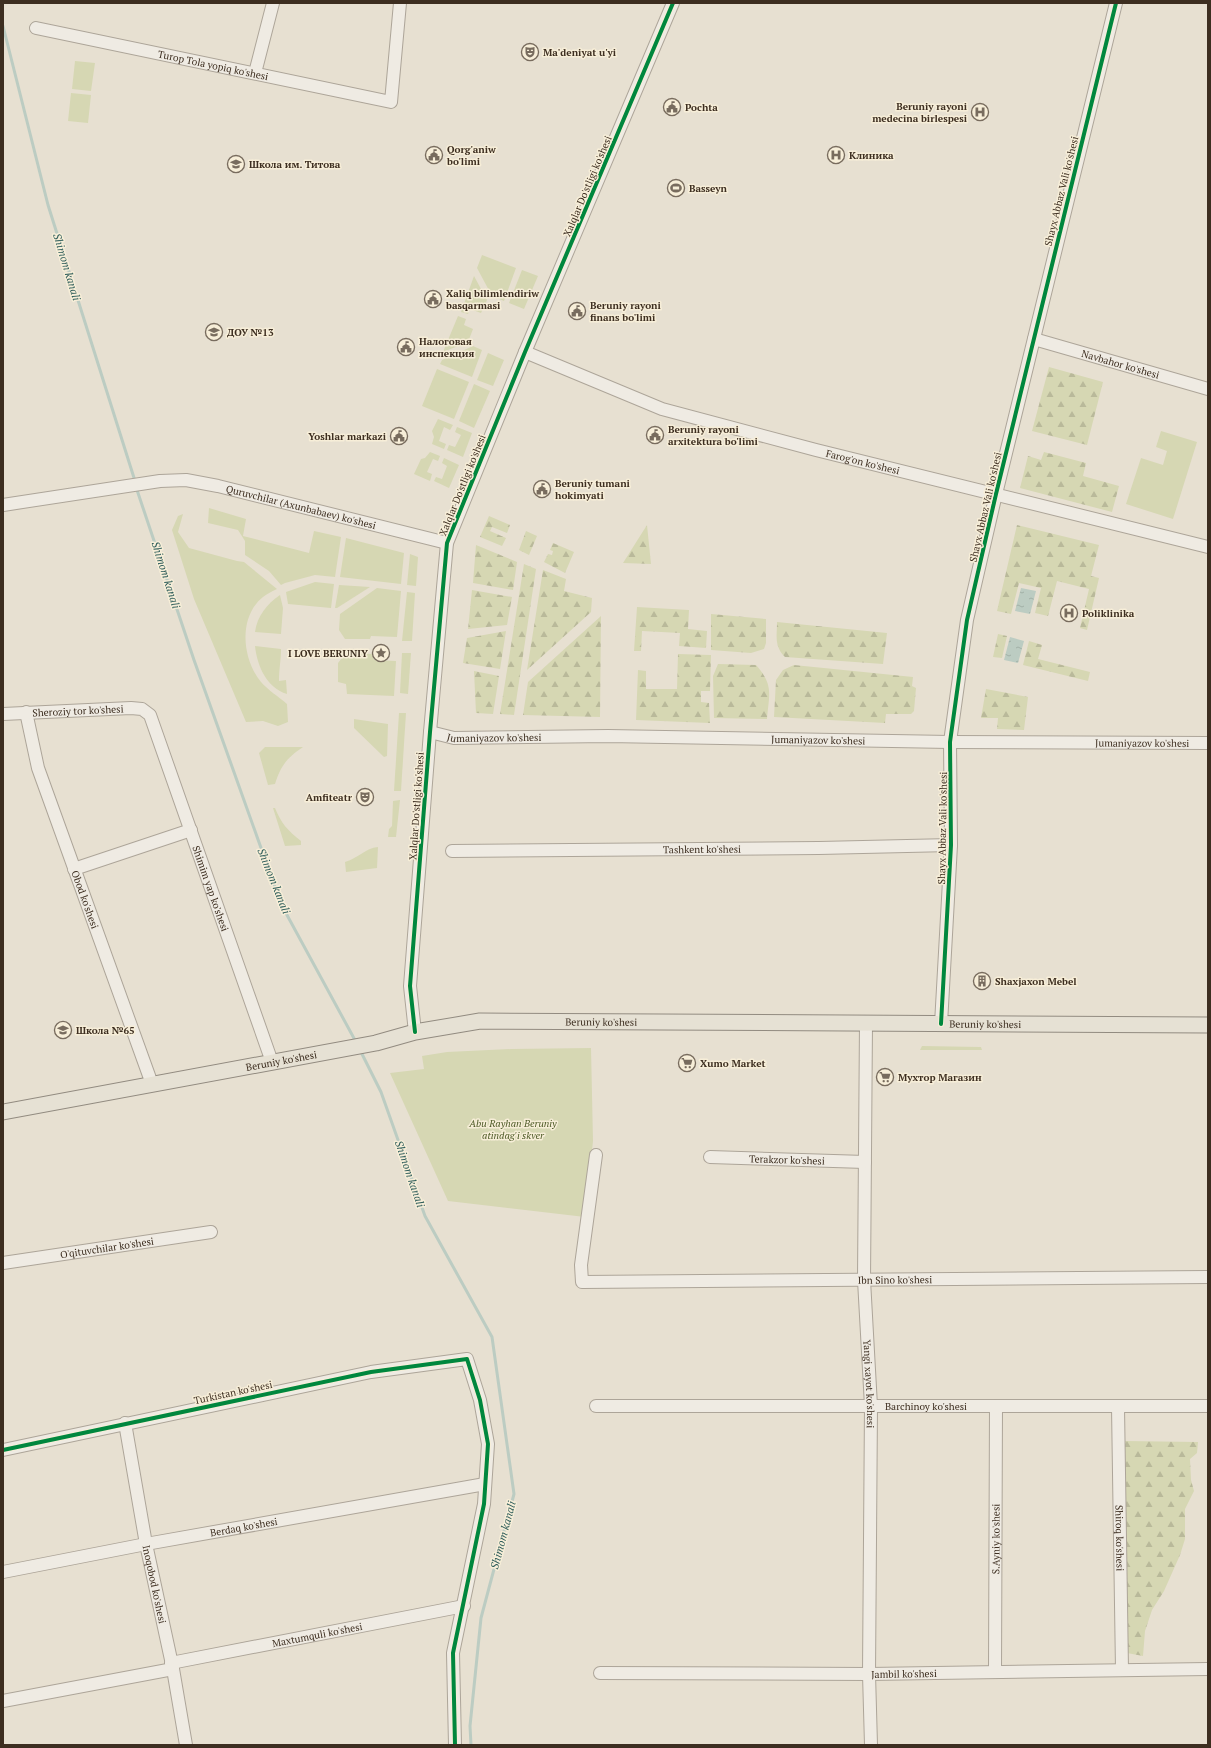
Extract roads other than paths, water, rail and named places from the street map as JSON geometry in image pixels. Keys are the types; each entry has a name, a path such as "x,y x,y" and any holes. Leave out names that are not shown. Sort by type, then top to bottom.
{"main road":[{"name":"Beruniy ko'shesi","path":"3,1112 376,1043 415,1032 480,1021 1208,1024"}],"street":[{"path":"255,73 273,3"},
{"name":"Turop Tola yopiq ko'shesi","path":"36,28 391,102 400,3"},
{"name":"Xalqlar Do'stligi ko'shesi","path":"415,1032 410,986 430,732 447,543 525,352 673,3"},
{"name":"Shayx Abbaz Vali ko'shesi","path":"941,1024 951,845 950,742 967,620 996,494 1116,3"},
{"name":"Navbahor ko'shesi","path":"1034,339 1208,389"},
{"name":"Farog'on ko'shesi","path":"525,352 662,408 816,450 1208,547"},
{"name":"Quruvchilar (Axunbabaev) ko'shesi","path":"3,505 153,482 186,480 218,486 447,543"},
{"name":"Sheroziy tor ko'shesi","path":"3,714 131,708 142,709 150,715"},
{"name":"Obod ko'shesi","path":"26,712 38,768 152,1084"},
{"name":"Shimim yap ko'shesi","path":"150,715 272,1062"},
{"name":"Jumaniyazov ko'shesi","path":"430,732 454,738 608,736 950,742 1208,743"},
{"path":"74,869 190,830"},
{"name":"Tashkent ko'shesi","path":"452,851 819,848 951,845"},
{"name":"Yangi xayot ko'shesi","path":"866,1023 864,1280 871,1406 869,1674 871,1745"},
{"name":"Ibn Sino ko'shesi","path":"596,1155 582,1251 582,1282 1208,1277"},
{"name":"Terakzor ko'shesi","path":"710,1158 864,1162"},
{"name":"O'qituvchilar ko'shesi","path":"3,1263 211,1232"},
{"name":"Turkistan ko'shesi","path":"3,1450 371,1372 467,1359 480,1400 488,1444 485,1484"},
{"name":"Barchinoy ko'shesi","path":"596,1406 1208,1406"},
{"name":"S.Ayniy ko'shesi","path":"995,1671 996,1406"},
{"name":"Shiroq ko'shesi","path":"1118,1406 1122,1670"},
{"name":"Inoqobod ko'shesi","path":"125,1423 146,1544 172,1666 186,1745"},
{"path":"455,1745 454,1653 484,1504 485,1484"},
{"name":"Berdaq ko'shesi","path":"3,1572 146,1544 485,1484"},
{"name":"Maxtumquli ko'shesi","path":"3,1701 464,1606"},
{"name":"Jambil ko'shesi","path":"600,1673 869,1674 1208,1669"}],"water":[{"path":"1021,588 1036,591 1030,614 1015,611"},
{"path":"1010,637 1024,641 1018,663 1004,660"}],"waterway":[{"name":"Shimom kanali","path":"3,26 48,205 135,481"},
{"name":"Shimom kanali","path":"136,487 194,660 281,904 356,1042"},
{"name":"Shimom kanali","path":"360,1050 381,1092 425,1216 492,1337 514,1494 481,1618 470,1726 471,1745"}],"place":[{"name":"Ma'deniyat u'yi","path":"530,52"},
{"name":"Pochta","path":"672,107"},
{"name":"Beruniy rayoni medecina birlespesi","path":"980,112"},
{"name":"Qorg'aniw bo'limi","path":"434,155"},
{"name":"Клиника","path":"836,155"},
{"name":"Школа им. Титова","path":"236,164"},
{"name":"Basseyn","path":"676,188"},
{"name":"Xaliq bilimlendiriw basqarmasi","path":"433,299"},
{"name":"Beruniy rayoni finans bo'limi","path":"577,311"},
{"name":"ДОУ №13","path":"214,332"},
{"name":"Налоговая инспекция","path":"406,347"},
{"name":"Beruniy rayoni arxitektura bo'limi","path":"655,435"},
{"name":"Yoshlar markazi","path":"399,436"},
{"name":"Beruniy tumani hokimyati","path":"542,489"},
{"name":"Poliklinika","path":"1069,613"},
{"name":"I LOVE BERUNIY","path":"381,653"},
{"name":"Amfiteatr","path":"365,797"},
{"name":"Shaxjaxon Mebel","path":"982,981"},
{"name":"Школа №65","path":"63,1030"},
{"name":"Xumo Market","path":"687,1063"},
{"name":"Мухтор Магазин","path":"885,1077"}],"park label":[{"name":"Abu Rayhan Beruniy atindag'i skver","path":"513,1128"}]}
